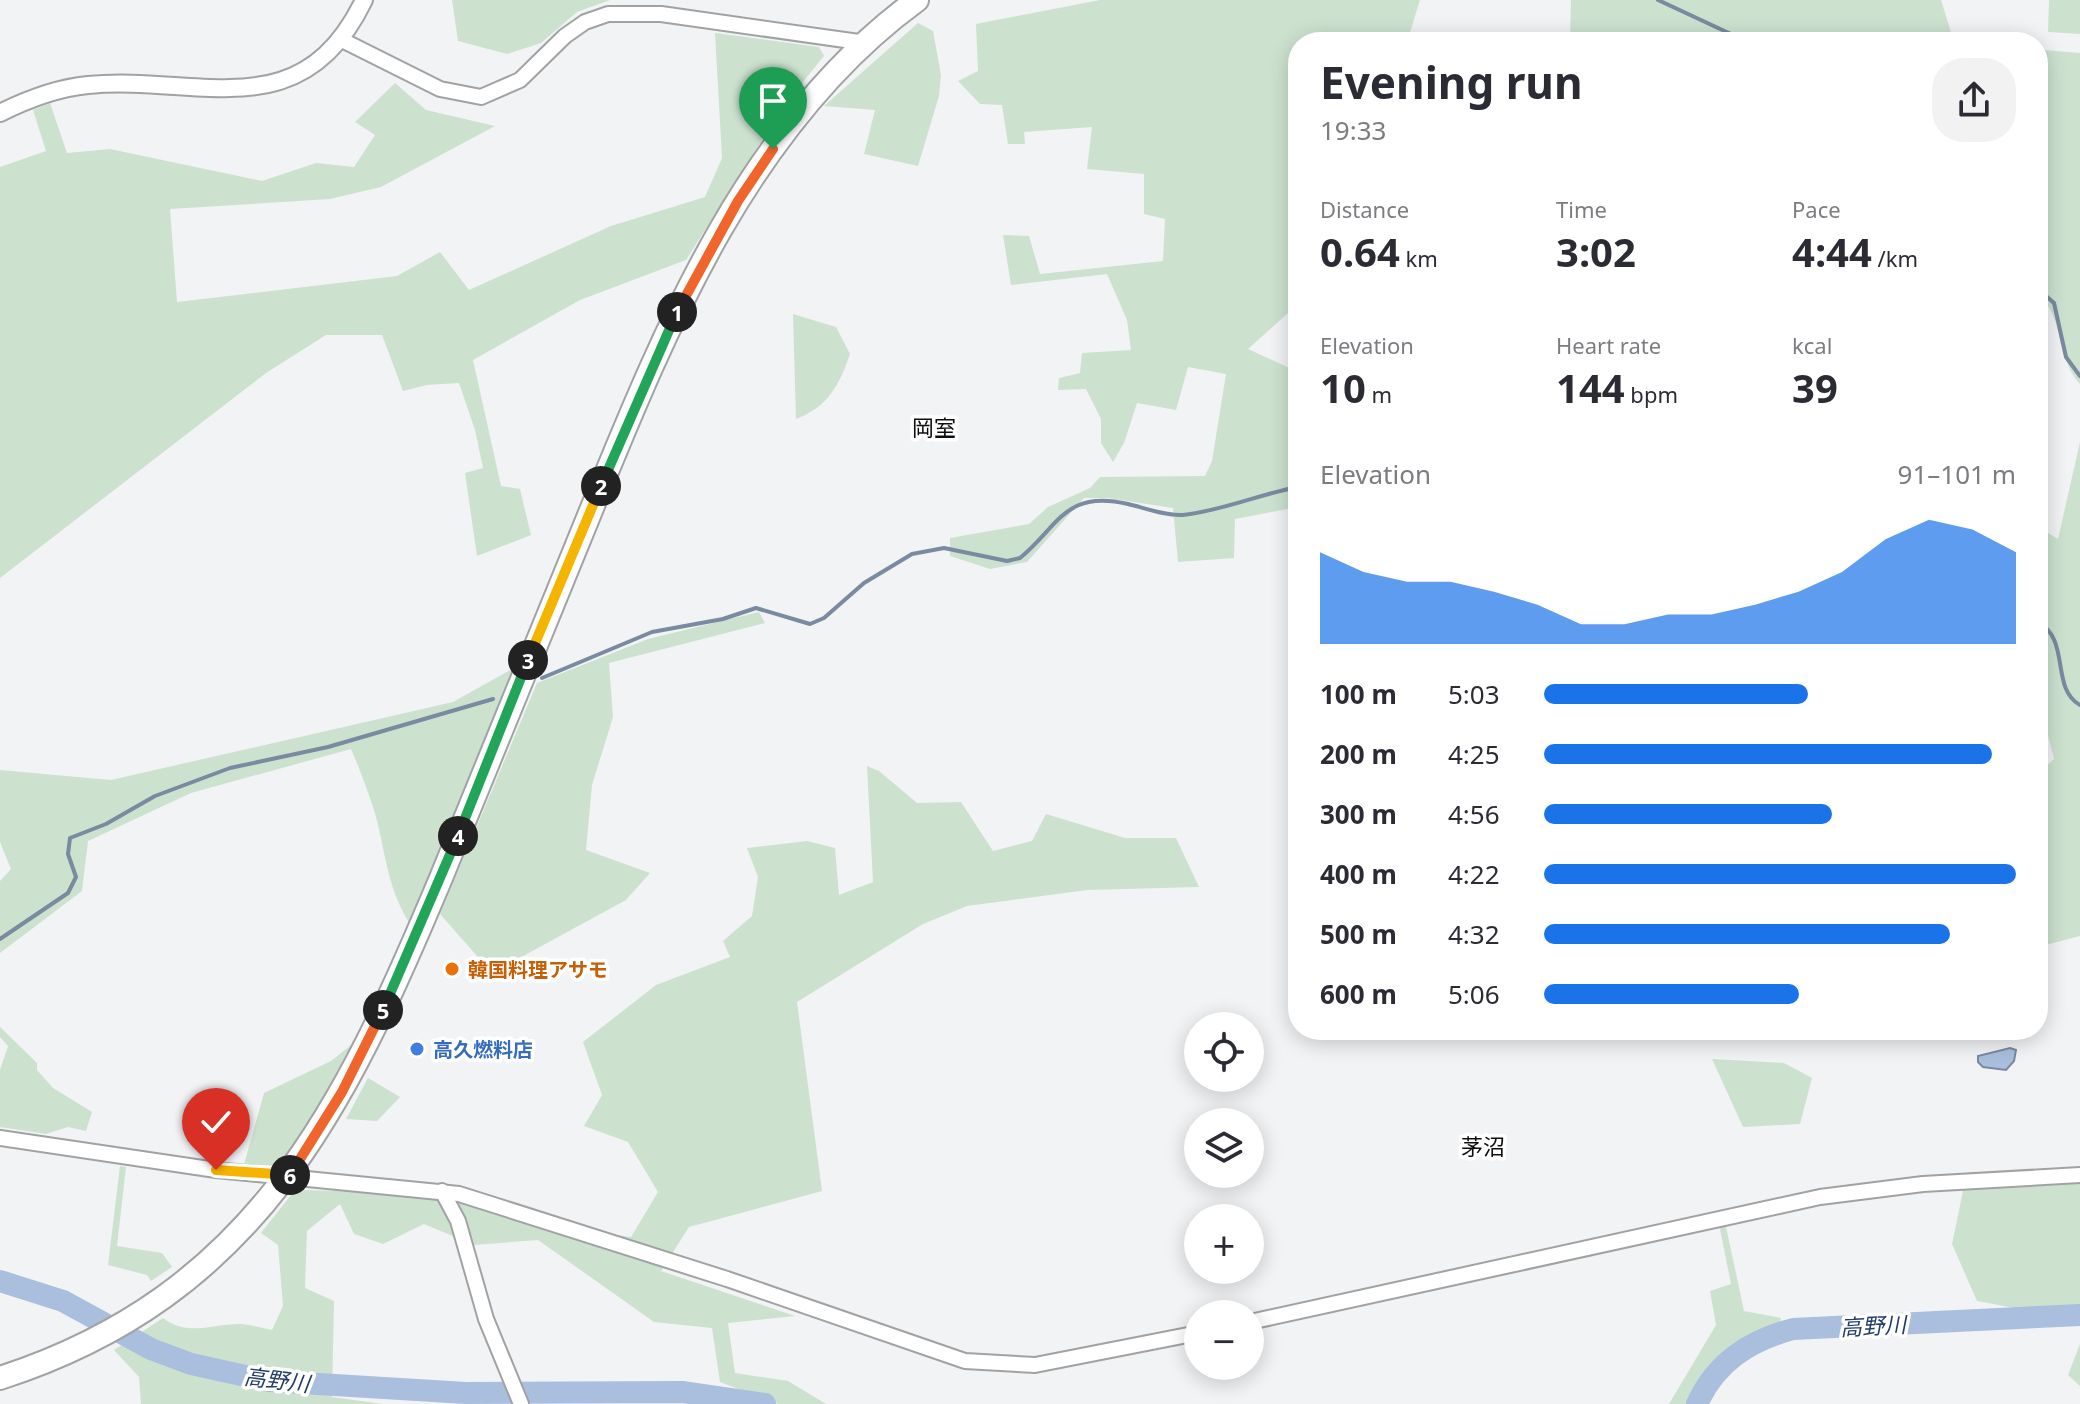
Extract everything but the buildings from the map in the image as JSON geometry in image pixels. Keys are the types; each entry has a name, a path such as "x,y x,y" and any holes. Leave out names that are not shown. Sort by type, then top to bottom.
{"main road":[{"path":"0,1378 99,1337 133,1319 185,1280 247,1223 288,1177 371,1038 635,404 682,301 738,201 773,149 807,106 866,43 917,0"}],"street":[{"path":"0,113 41,95 87,85 253,89 302,71 340,39 364,0"},
{"path":"340,39 440,89 460,96 481,97 520,80 565,36 585,22 608,14 661,14 866,43"},
{"path":"0,1138 216,1170 442,1191 500,1206 727,1279 965,1361 1035,1365 1184,1336"},
{"path":"1264,1319 1820,1197 1923,1184 2080,1175"},
{"path":"442,1191 458,1221 486,1319 521,1404"}],"green space":[{"path":"452,0 610,0 577,12 541,43 507,54 458,41"},
{"path":"1100,0 1420,0 1410,32 1288,32 1288,313 1248,349 1288,367 1288,509 1235,519 1234,558 1178,562 1173,508 1108,498 1084,498 1027,562 990,569 950,556 950,538 1029,524 1048,507 1090,488 1100,477 1205,476 1212,461 1226,374 1188,367 1176,410 1137,403 1124,443 1113,462 1101,443 1101,419 1086,389 1058,390 1059,378 1080,373 1082,353 1131,350 1127,320 1107,274 1011,285 1003,235 1029,236 1040,274 1163,261 1165,219 1144,214 1144,174 1087,169 1092,127 1024,132 1025,144 1008,144 1002,105 980,104 958,81 978,71 976,24"},
{"path":"1571,0 1941,0 1951,32 1570,32"},
{"path":"2049,0 2080,0 2080,34 2048,32"},
{"path":"918,23 933,31 941,75 939,96 918,166 864,154 875,110 824,106"},
{"path":"715,33 819,47 824,56 784,105 686,260 580,300 473,360 501,486 520,489 531,535 477,556 465,473 483,468 475,430 459,383 427,385 403,391 382,335 326,335 266,373 0,578 0,167 46,151 33,110 50,103 67,153 110,149 262,181 316,163 354,167 375,135 355,122 395,83 426,110 495,126 381,187 330,199 170,209 177,302 397,276 440,252 469,290 611,226 705,197 722,158"},
{"path":"2048,50 2080,53 2080,384 2066,361 2048,307"},
{"path":"793,314 836,327 850,354 842,375 825,401 796,419"},
{"path":"2080,442 2080,936 2048,944 2048,765 2054,759 2048,735 2048,533 2058,539"},
{"path":"759,612 765,623 609,663 613,717 592,785 586,850 650,873 626,900 492,973 440,914 537,683 648,639"},
{"path":"516,667 411,925 392,885 375,813 351,749 191,793 88,841 82,891 0,953 0,881 11,869 0,842 0,770 111,780 453,702"},
{"path":"867,766 879,771 917,803 961,802 993,851 1032,841 1046,814 1125,838 1176,838 1199,887 1087,890 967,906 923,924 797,1002 822,1191 689,1227 661,1271 795,1316 728,1323 735,1373 788,1381 826,1404 778,1404 720,1382 712,1328 654,1322 538,1240 474,1245 424,1224 383,1244 354,1234 340,1204 307,1231 305,1288 334,1301 332,1397 383,1404 141,1404 139,1377 114,1350 163,1318 181,1327 239,1324 272,1330 283,1306 278,1245 261,1233 295,1190 395,1192 460,1200 549,1226 631,1237 658,1192 628,1142 584,1126 602,1095 583,1042 656,985 730,957 723,941 752,916 758,877 747,848 807,841 835,848 839,895 873,882"},
{"path":"0,1027 37,1063 37,1070 53,1088 92,1112 86,1131 68,1127 46,1134 0,1127 0,1070 8,1046 0,1037"},
{"path":"351,1045 308,1125 277,1170 243,1168 264,1093 331,1061"},
{"path":"1712,1059 1784,1063 1812,1078 1800,1124 1743,1127"},
{"path":"368,1078 400,1097 377,1121 346,1119"},
{"path":"120,1166 126,1167 117,1246 162,1253 172,1267 151,1281 147,1275 108,1265"},
{"path":"2080,1167 2080,1310 2020,1309 1977,1301 1952,1244 1966,1177"},
{"path":"1725,1222 1744,1311 1781,1318 1779,1327 1751,1338 1725,1356 1703,1378 1688,1404 1669,1404 1716,1325 1710,1291 1731,1284 1719,1224"},
{"path":"2080,1344 2080,1386 2068,1375"}],"water":[{"path":"2010,1048 2016,1050 2014,1061 2006,1070 1983,1067 1978,1062 1978,1056"}],"waterway":[{"path":"1658,0 1727,32"},
{"path":"2048,298 2054,303 2066,357 2080,376"},
{"path":"542,678 652,632 723,619 756,608 810,624 824,618 864,583 912,554 944,548 1007,561 1020,558 1065,513 1090,502 1107,501 1183,515 1288,489"},
{"path":"2048,630 2058,652 2065,687 2080,705"},
{"path":"0,939 68,893 76,877 68,854 70,838 106,824 155,796 230,768 328,747 493,699"},
{"name":"高野川","path":"0,1281 63,1301 151,1349 191,1364 269,1381 466,1393 682,1392 765,1404"},
{"name":"高野川","path":"1697,1404 1714,1376 1736,1355 1762,1340 1793,1329 2080,1315"}],"place":[{"name":"韓国料理アサモ","path":"452,969"},
{"name":"高久燃料店","path":"417,1049"}],"district":[{"name":"岡室","path":"934,427"},
{"name":"茅沼","path":"1483,1146"}],"route":[{"path":"216,1170 288,1177 342,1092 371,1038 412,947 669,326 738,201 773,149"}]}
